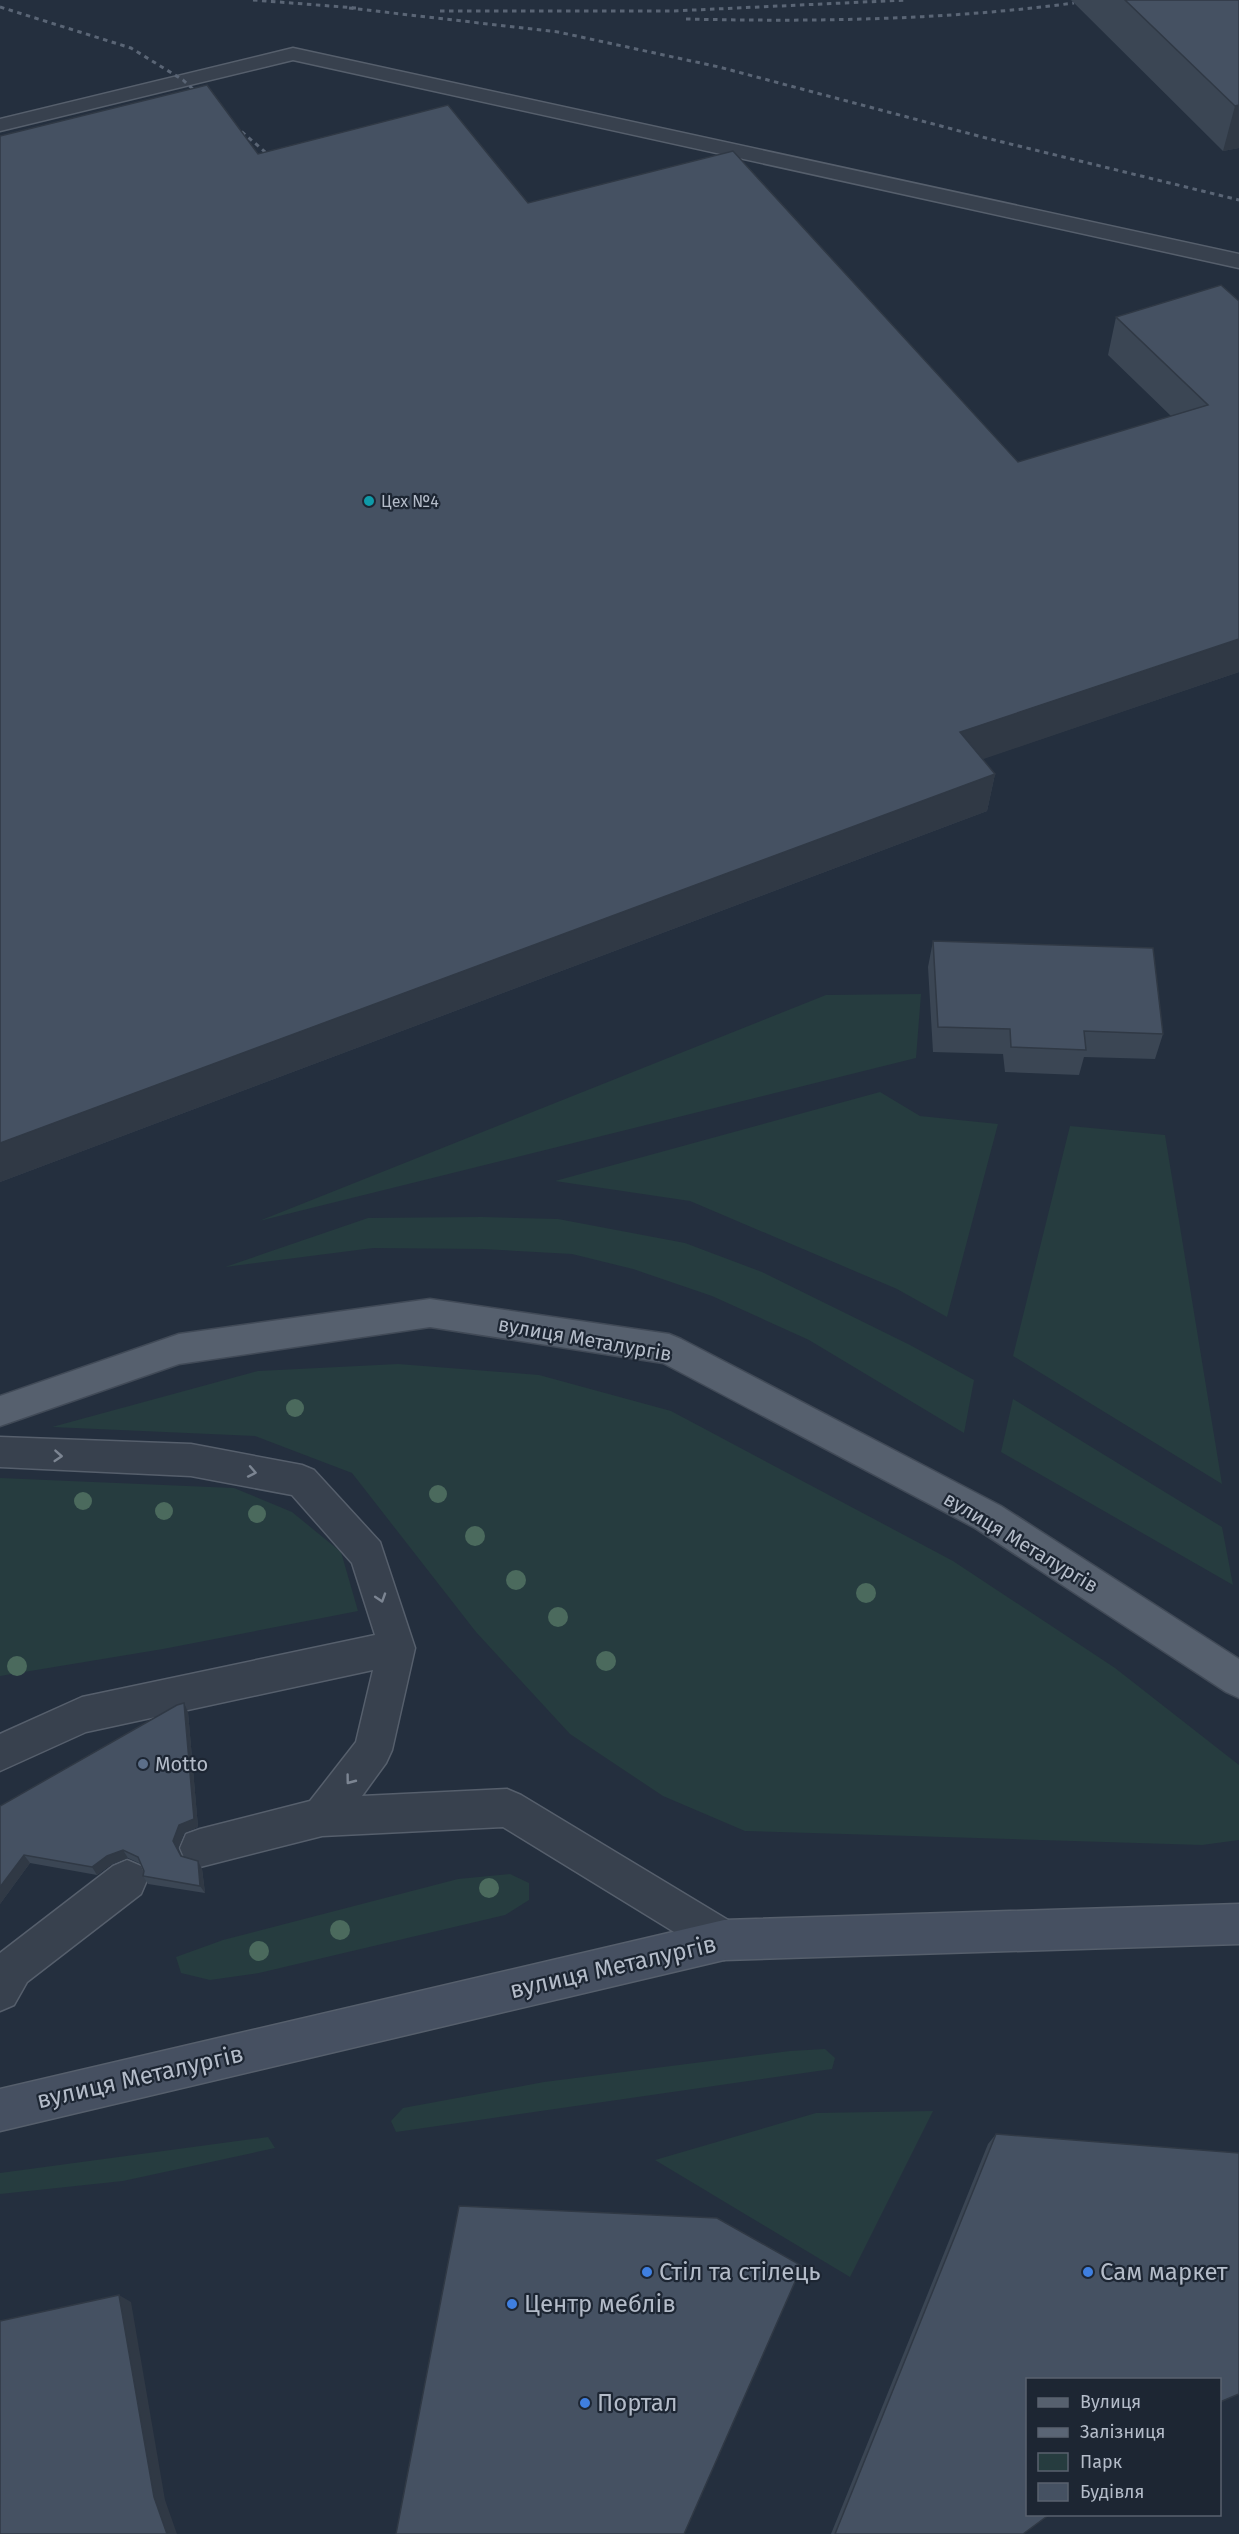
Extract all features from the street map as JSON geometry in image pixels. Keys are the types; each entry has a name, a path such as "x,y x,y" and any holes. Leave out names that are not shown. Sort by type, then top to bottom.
{"main road":[{"name":"вулиця Металургів","path":"0,1411 179,1349 430,1313 669,1349 988,1518 1239,1680"},
{"name":"вулиця Металургів","path":"0,2110 724,1940 1239,1924"}],"lane":[{"path":"0,125 293,54 1239,261"},
{"path":"0,1452 191,1460 302,1481 367,1554 397,1648 373,1750 322,1817"},
{"path":"0,1753 82,1715 397,1648"},
{"path":"200,1848 322,1817 507,1808 724,1940"},
{"path":"0,1991 13,1968 127,1880"}],"green space":[{"path":"921,994 916,1058 259,1221 826,995"},
{"path":"880,1092 920,1116 998,1124 947,1317 897,1289 690,1201 555,1181"},
{"path":"1070,1126 1165,1135 1222,1484 1013,1356"},
{"path":"368,1218 558,1219 685,1243 762,1272 910,1345 974,1380 964,1433 809,1340 712,1296 633,1269 572,1254 483,1249 373,1248 225,1267"},
{"path":"398,1364 539,1375 671,1411 953,1561 1115,1668 1239,1765 1239,1840 1202,1845 745,1831 663,1796 570,1734 476,1632 352,1473 255,1436 52,1427 258,1371"},
{"path":"1013,1399 1222,1527 1233,1585 1001,1452"},
{"path":"0,1478 234,1488 292,1512 341,1552 358,1611 163,1649 0,1676"},
{"path":"510,1874 529,1883 529,1900 505,1915 259,1973 210,1980 181,1973 176,1957 223,1940 458,1879"},
{"path":"825,2049 835,2058 832,2069 396,2132 391,2121 403,2108 544,2082 790,2051"},
{"path":"933,2111 850,2277 655,2160 816,2113"},
{"path":"268,2137 275,2148 123,2181 0,2194 0,2173"}],"building":[{"path":"1125,0 1239,0 1239,105 1235,106"},
{"name":"Цех №4","path":"207,85 258,154 448,105 528,203 733,151 1018,462 1208,405 1116,317 1221,285 1239,301 1239,639 960,732 995,774 0,1143 0,136"},
{"path":"933,941 1153,948 1163,1034 1084,1031 1086,1050 1011,1047 1010,1029 938,1027"},
{"name":"Motto","path":"184,1703 194,1819 179,1825 173,1841 181,1856 198,1861 200,1886 143,1876 144,1871 138,1857 123,1850 107,1856 92,1867 24,1855 0,1887 0,1806"},
{"name":"Сам маркет","path":"996,2134 1239,2153 1239,2394 1221,2402 1221,2378 1026,2378 1026,2516 1047,2516 1023,2534 835,2534"},
{"name":"Портал","path":"459,2206 717,2218 802,2266 684,2534 396,2534"},
{"path":"119,2295 154,2497 167,2534 0,2534 0,2321"}],"railway":[{"path":"253,0 356,8"},
{"path":"440,11 673,11 907,0"},
{"path":"686,19 783,20 929,16 1074,3"},
{"path":"0,7 131,48 183,80 205,100"},
{"path":"349,8 558,32 719,67 986,138 1239,200"},
{"path":"228,120 278,163"}],"place":[{"name":"Цех №4","path":"369,501"},
{"name":"Motto","path":"143,1764"},
{"name":"Стіл та стілець","path":"647,2272"},
{"name":"Сам маркет","path":"1088,2272"},
{"name":"Центр меблів","path":"512,2304"},
{"name":"Портал","path":"585,2403"}]}
